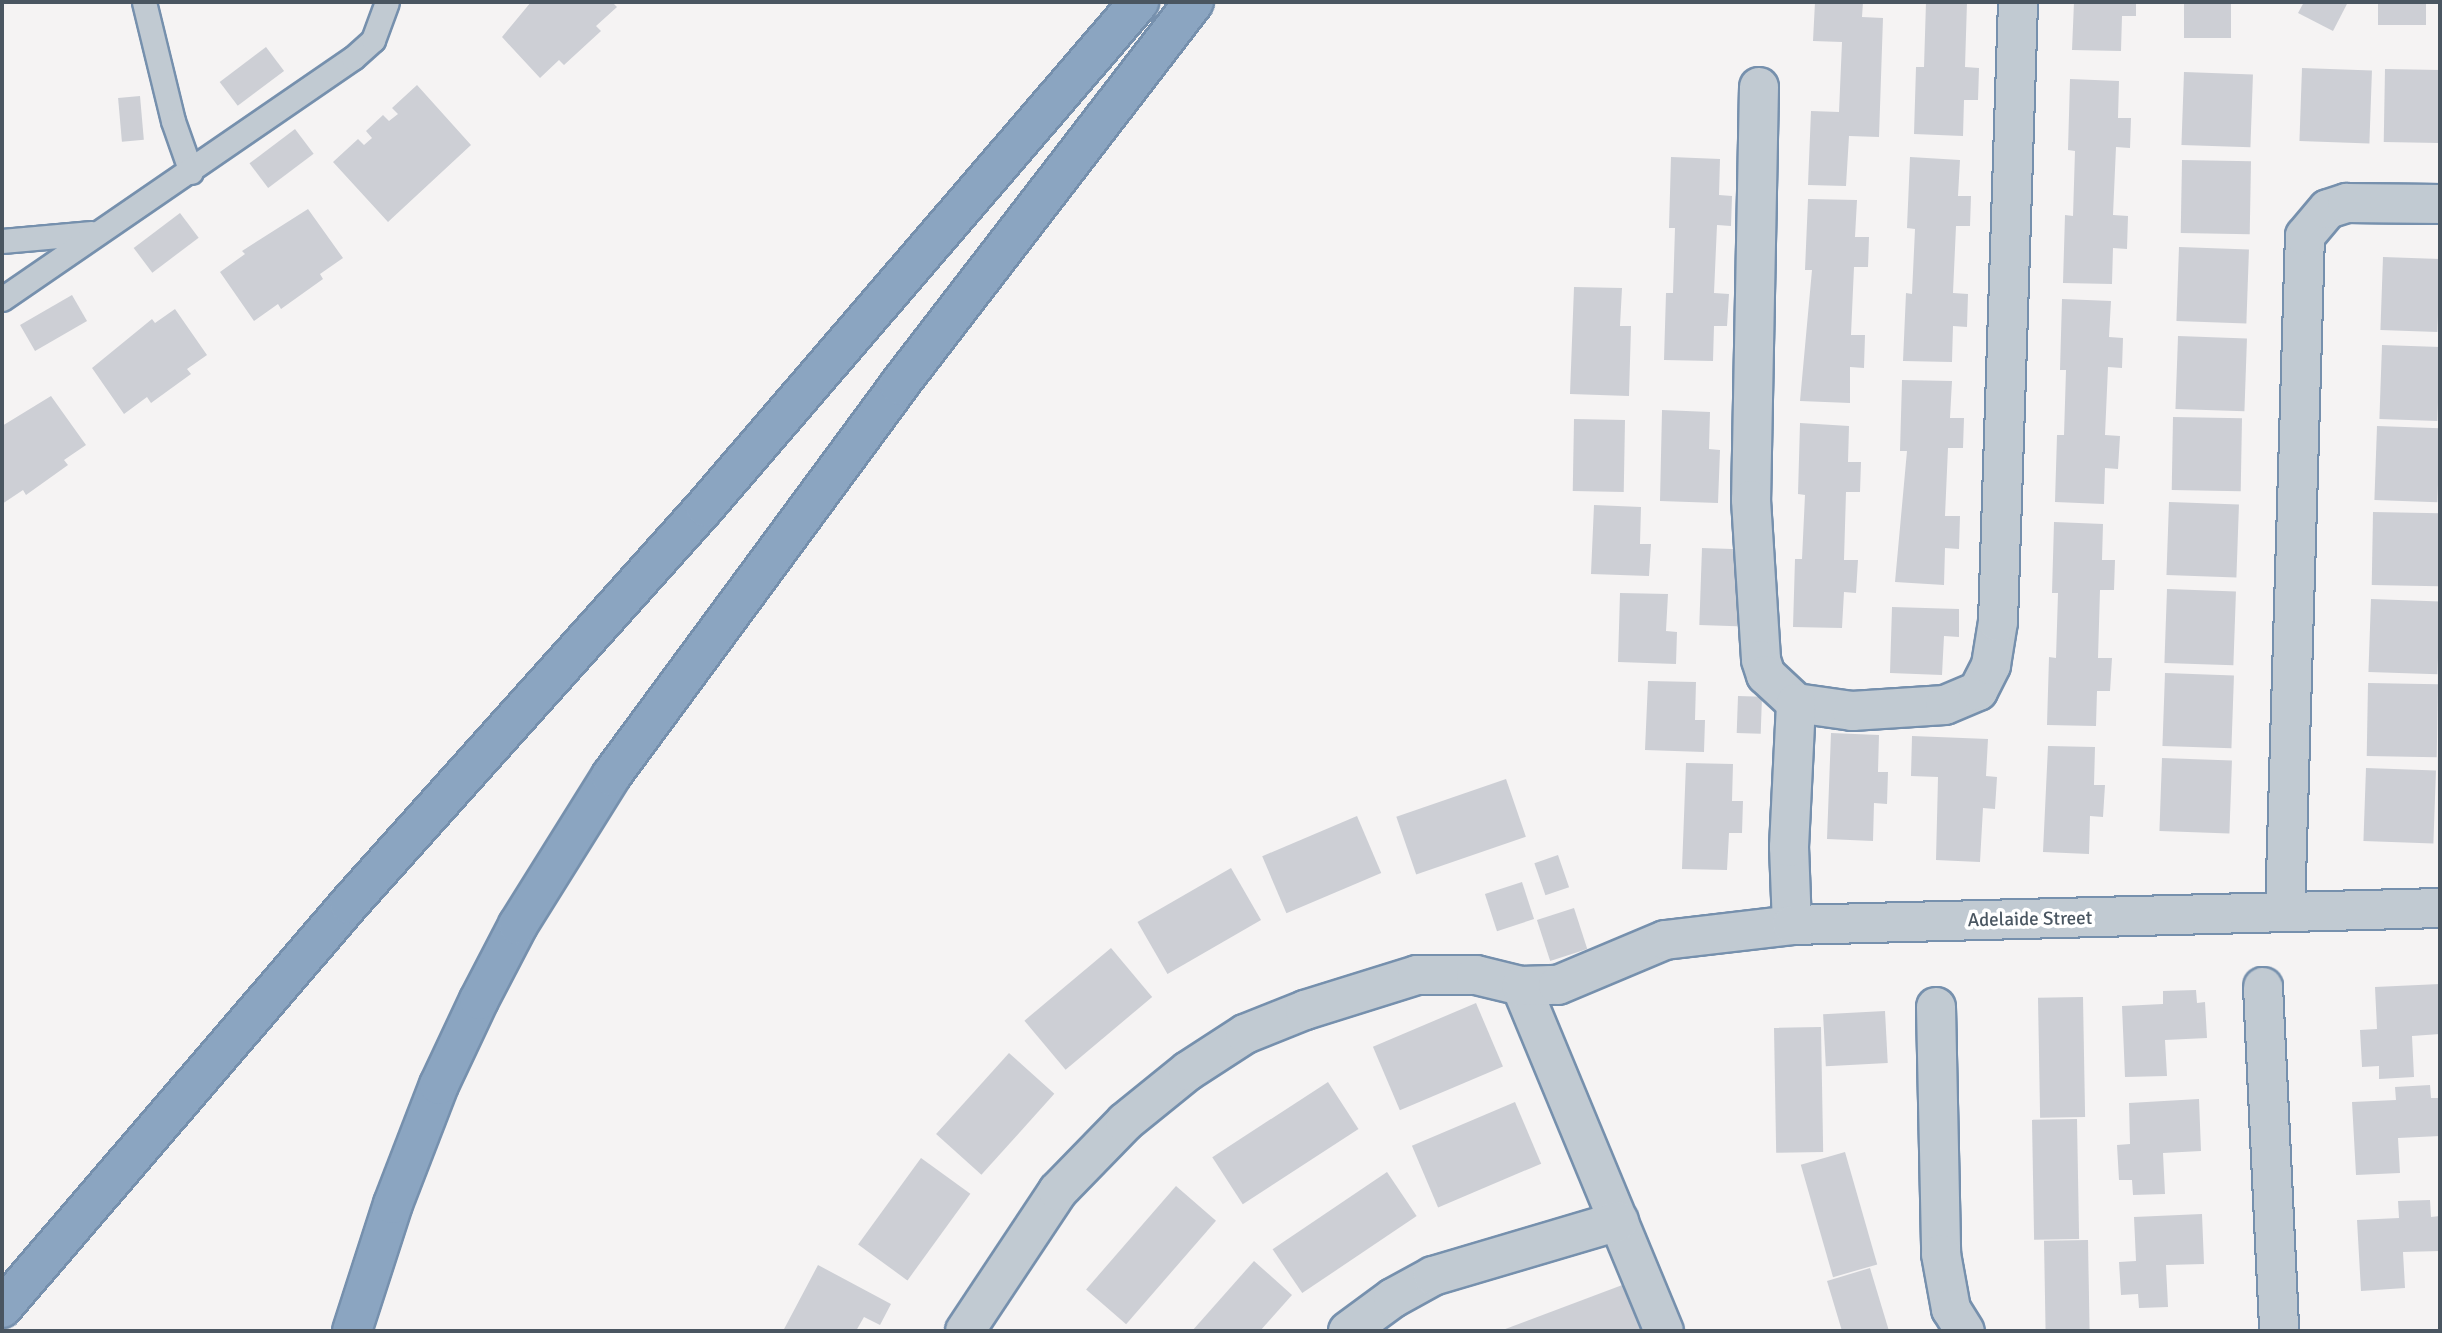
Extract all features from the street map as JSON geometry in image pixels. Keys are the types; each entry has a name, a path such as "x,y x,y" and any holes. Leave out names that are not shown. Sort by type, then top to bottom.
{"highway":[{"path":"2,1308 349,904 705,507 1139,2"},
{"path":"352,1331 393,1204 450,1060 518,925 611,776 891,396 1194,2"}],"street":[{"path":"1759,87 1751,500 1756,620 1766,675 1796,703 1852,711 1945,705 1978,691 1991,665 1998,622 2018,2"},
{"path":"2285,912 2305,236 2328,209 2347,203 2440,204"},
{"path":"1792,925 1789,847 1796,703"},
{"name":"Adelaide Street","path":"965,1331 1058,1191 1125,1122 1188,1071 1245,1034 1305,1010 1416,975 1476,975 1521,986 1558,985 1665,940 1792,925 2440,908"},
{"path":"1521,986 1664,1331"},
{"path":"2263,987 2279,1331"},
{"path":"1936,1007 1941,1254 1951,1309 1965,1331"},
{"path":"1348,1331 1393,1298 1433,1276 1619,1221"}],"lane":[{"path":"144,2 173,121 191,172"},
{"path":"2,299 92,233 191,172 353,58 373,40 387,2"},
{"path":"2,241 92,233"}],"building":[{"path":"531,2 612,2 617,7 596,26 601,31 564,65 559,60 540,78 502,37"},
{"path":"1815,2 1863,2 1862,17 1883,18 1879,137 1849,136 1846,186 1808,185 1811,111 1839,112 1842,42 1813,41"},
{"path":"1926,2 1967,2 1965,67 1979,68 1978,100 1964,100 1963,136 1914,134 1916,67 1924,67"},
{"path":"2074,2 2136,2 2136,16 2122,16 2121,51 2072,50"},
{"path":"2184,2 2231,2 2231,38 2184,38"},
{"path":"2304,2 2348,2 2333,31 2298,13"},
{"path":"2378,2 2426,2 2426,25 2378,25"},
{"path":"266,47 284,71 238,106 220,82"},
{"path":"2302,68 2372,70 2369,143 2299,141"},
{"path":"2385,69 2440,70 2439,143 2384,142"},
{"path":"2184,72 2253,74 2250,147 2181,145"},
{"path":"2070,79 2119,81 2118,118 2131,118 2130,148 2116,147 2113,215 2128,216 2127,249 2113,248 2112,284 2063,283 2065,215 2073,216 2075,151 2068,150"},
{"path":"417,85 471,145 388,222 333,162 358,139 364,145 372,138 366,131 383,115 389,121 398,114 392,108"},
{"path":"140,96 144,140 122,142 118,98"},
{"path":"295,129 314,154 268,188 249,163"},
{"path":"1671,157 1720,159 1719,195 1732,196 1731,226 1717,225 1714,293 1729,294 1727,326 1714,326 1713,361 1664,360 1666,293 1673,293 1675,228 1669,228"},
{"path":"1910,157 1960,160 1958,196 1971,196 1970,226 1956,226 1953,293 1968,294 1967,327 1953,326 1952,362 1903,361 1906,293 1912,294 1915,229 1907,228"},
{"path":"2182,160 2251,161 2250,234 2181,233"},
{"path":"1808,199 1857,200 1855,237 1869,237 1868,267 1854,267 1851,335 1865,335 1864,368 1850,367 1850,403 1800,401 1812,270 1805,270"},
{"path":"308,209 343,258 320,274 323,279 281,309 278,304 254,321 220,272 245,254 242,251"},
{"path":"180,213 199,238 152,273 134,248"},
{"path":"2179,247 2249,249 2246,323 2176,321"},
{"path":"2383,257 2440,259 2437,332 2380,330"},
{"path":"1574,287 1622,288 1620,326 1631,326 1629,396 1570,394"},
{"path":"72,295 87,321 35,351 20,325"},
{"path":"2062,299 2111,301 2109,337 2123,338 2122,368 2108,367 2105,435 2120,436 2118,469 2105,468 2104,504 2055,502 2057,435 2064,435 2066,370 2060,370"},
{"path":"175,309 207,355 187,369 191,374 151,403 147,397 124,414 92,368 152,319 155,323"},
{"path":"2178,336 2247,338 2244,411 2175,409"},
{"path":"2382,345 2440,347 2437,421 2379,419"},
{"path":"1902,380 1952,381 1950,418 1964,418 1963,448 1948,448 1945,516 1960,516 1959,549 1945,548 1944,585 1895,582 1907,451 1900,451"},
{"path":"51,396 86,445 64,460 68,465 26,495 23,490 2,504 2,426"},
{"path":"1662,410 1710,412 1709,449 1720,450 1718,503 1660,501"},
{"path":"2173,417 2242,418 2241,491 2172,490"},
{"path":"1574,419 1625,420 1624,492 1573,491"},
{"path":"1800,423 1849,426 1848,462 1861,462 1860,492 1846,492 1844,560 1858,560 1856,593 1844,592 1842,628 1793,627 1795,559 1802,559 1805,495 1798,494"},
{"path":"2377,426 2440,428 2437,502 2374,500"},
{"path":"2169,502 2239,504 2236,577 2166,575"},
{"path":"1594,505 1641,507 1640,544 1651,544 1649,576 1591,574"},
{"path":"2373,512 2440,513 2439,586 2372,585"},
{"path":"2054,522 2103,524 2102,560 2115,560 2114,590 2100,590 2098,658 2112,658 2110,691 2097,691 2096,726 2047,725 2049,657 2056,658 2058,593 2052,593"},
{"path":"1702,548 1740,549 1737,626 1699,625"},
{"path":"2167,589 2236,591 2233,665 2164,663"},
{"path":"1620,593 1668,594 1666,631 1677,632 1676,664 1618,662"},
{"path":"2371,599 2440,601 2437,674 2368,672"},
{"path":"1892,607 1959,609 1959,637 1944,636 1942,675 1890,673"},
{"path":"2165,673 2234,675 2231,748 2162,746"},
{"path":"1648,681 1696,682 1695,720 1705,720 1704,752 1645,750"},
{"path":"2368,683 2438,684 2437,757 2367,756"},
{"path":"1738,696 1762,697 1761,734 1737,733"},
{"path":"1831,733 1879,735 1878,772 1888,772 1887,804 1874,803 1873,841 1827,839"},
{"path":"1912,736 1988,739 1986,776 1997,777 1995,809 1983,808 1980,862 1936,860 1938,777 1911,776"},
{"path":"2048,746 2095,747 2094,785 2105,785 2103,817 2090,816 2089,854 2043,852"},
{"path":"2162,758 2232,760 2229,833 2159,831"},
{"path":"1686,763 1733,764 1732,801 1743,801 1742,833 1729,833 1727,870 1682,869"},
{"path":"2366,768 2436,770 2433,843 2363,841"},
{"path":"1506,779 1526,837 1416,874 1396,817"},
{"path":"1357,816 1381,873 1286,913 1262,856"},
{"path":"1558,855 1569,887 1545,895 1534,863"},
{"path":"1231,868 1261,920 1167,974 1137,922"},
{"path":"1522,882 1534,919 1497,931 1485,894"},
{"path":"1574,908 1587,949 1550,961 1537,920"},
{"path":"1111,948 1152,997 1066,1070 1024,1021"},
{"path":"2440,984 2440,1034 2412,1036 2414,1077 2379,1079 2379,1066 2362,1067 2360,1030 2377,1029 2375,987"},
{"path":"2196,990 2197,1003 2205,1002 2207,1038 2165,1040 2167,1076 2125,1077 2122,1006 2163,1004 2163,991"},
{"path":"2083,997 2085,1117 2040,1118 2038,998"},
{"path":"1476,1003 1503,1067 1400,1110 1373,1047"},
{"path":"1885,1011 1888,1063 1826,1066 1823,1014"},
{"path":"1821,1027 1823,1152 1776,1153 1774,1028"},
{"path":"1009,1053 1054,1094 981,1175 936,1134"},
{"path":"1328,1082 1358,1129 1243,1204 1212,1157"},
{"path":"2430,1085 2431,1098 2440,1098 2440,1136 2398,1138 2400,1173 2356,1175 2352,1102 2396,1100 2395,1087"},
{"path":"2199,1099 2201,1151 2163,1153 2165,1194 2133,1195 2132,1180 2119,1180 2117,1145 2130,1144 2129,1103"},
{"path":"1515,1102 1541,1164 1438,1207 1412,1146"},
{"path":"2077,1119 2079,1239 2034,1240 2032,1120"},
{"path":"1845,1152 1877,1264 1833,1277 1801,1165"},
{"path":"921,1158 970,1194 907,1280 858,1245"},
{"path":"1387,1172 1417,1216 1302,1293 1273,1249"},
{"path":"1176,1186 1216,1221 1126,1324 1086,1289"},
{"path":"2430,1200 2431,1217 2440,1216 2440,1251 2403,1252 2405,1288 2361,1291 2357,1220 2399,1218 2398,1201"},
{"path":"2202,1214 2204,1264 2166,1265 2168,1307 2139,1308 2138,1294 2121,1295 2119,1262 2136,1261 2134,1217"},
{"path":"2088,1240 2090,1331 2046,1331 2044,1241"},
{"path":"1254,1261 1292,1295 1260,1331 1192,1331"},
{"path":"818,1265 891,1304 880,1325 864,1317 856,1331 783,1331"},
{"path":"1870,1268 1889,1331 1842,1331 1827,1281"},
{"path":"1625,1284 1643,1331 1500,1331"}]}
